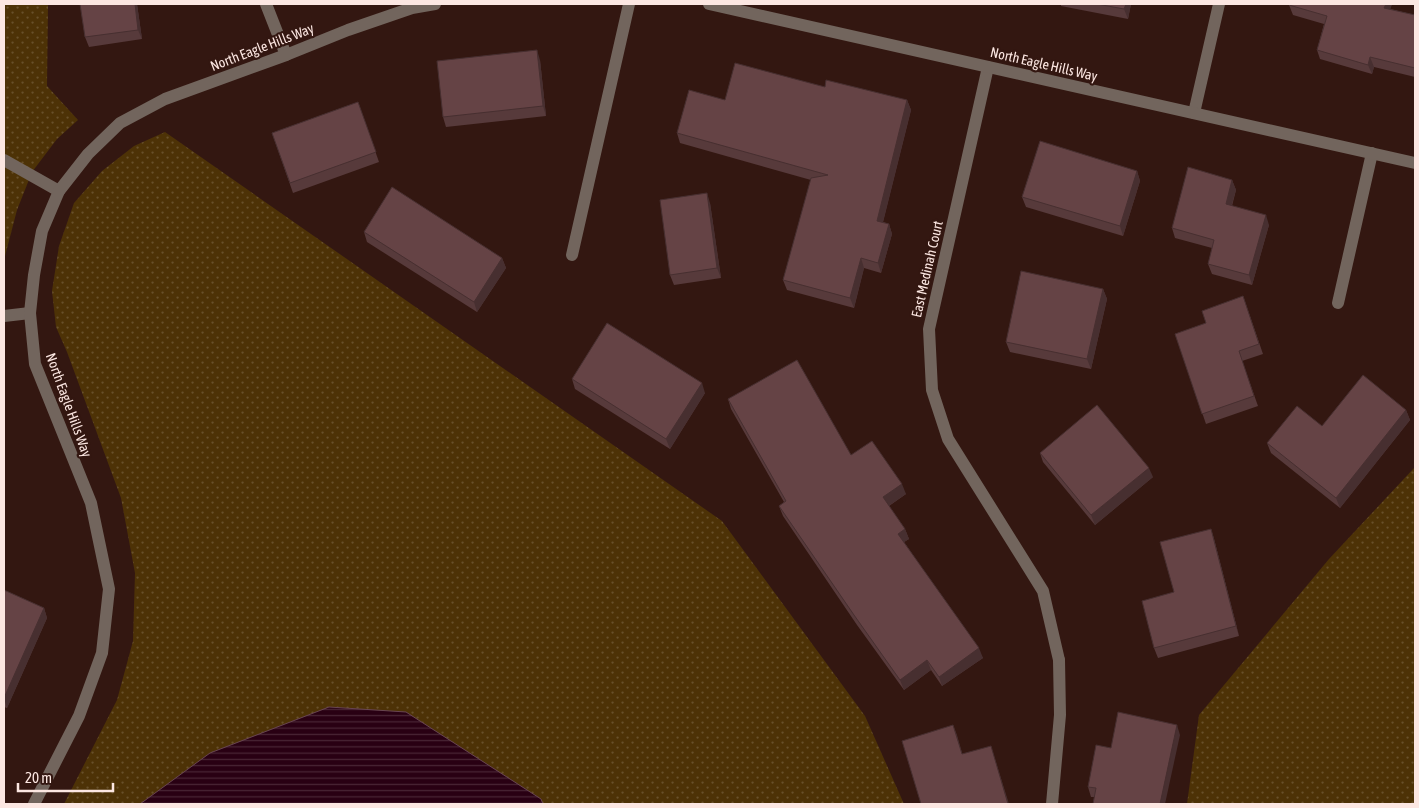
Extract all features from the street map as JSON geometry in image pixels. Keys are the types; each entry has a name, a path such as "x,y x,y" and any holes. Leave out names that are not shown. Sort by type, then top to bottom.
{"street":[{"path":"266,4 286,55"},
{"name":"North Eagle Hills Way","path":"34,804 80,716 102,653 109,589 91,503 35,364 30,313 34,275 42,231 59,191 88,154 120,123 165,99 357,27 412,8 435,4"},
{"path":"572,255 629,4"},
{"name":"North Eagle Hills Way","path":"710,4 1415,163"},
{"path":"1194,113 1219,4"},
{"name":"East Medinah Court","path":"988,67 929,329 932,390 948,439 1044,591 1059,660 1060,715 1052,804"},
{"path":"1338,303 1372,153"},
{"path":"4,160 59,191"},
{"path":"4,316 30,313"}],"shaded area":[{"path":"4,4 48,4 47,86 78,120 57,139 32,172 17,210 4,260"},
{"path":"165,132 722,521 865,716 904,804 64,804 117,700 133,641 135,573 121,498 56,327 52,291 59,246 74,203 102,171 134,146"},
{"path":"1415,467 1415,804 1187,804 1199,715 1329,559"},
{"path":"329,707 406,712 541,799 543,804 140,804 210,753"}],"building":[{"path":"80,4 135,4 138,30 85,37"},
{"path":"1097,4 1126,4 1124,9"},
{"path":"1290,4 1386,4 1384,8 1415,15 1415,68 1370,57 1368,65 1317,50 1327,16"},
{"path":"537,50 543,106 443,117 437,61"},
{"path":"735,63 825,87 826,80 907,100 877,221 889,224 878,263 861,258 850,298 783,280 811,178 828,175 677,133 689,90 725,100"},
{"path":"358,102 376,152 290,183 272,133"},
{"path":"1040,141 1137,171 1120,226 1022,197"},
{"path":"1188,167 1232,180 1226,204 1266,215 1249,275 1208,264 1214,240 1172,228"},
{"path":"392,187 502,258 474,302 364,232"},
{"path":"707,193 717,268 670,275 660,200"},
{"path":"1021,271 1103,289 1087,359 1006,342"},
{"path":"1243,296 1259,344 1239,351 1254,396 1202,414 1175,334 1206,323 1202,311"},
{"path":"607,323 702,383 666,439 572,379"},
{"path":"797,360 851,455 872,441 902,484 883,497 905,529 898,534 979,648 939,677 927,660 900,680 779,506 786,501 728,399"},
{"path":"1363,375 1406,410 1336,498 1267,443 1297,406 1322,426"},
{"path":"1097,405 1149,468 1091,515 1040,453"},
{"path":"1211,529 1236,626 1154,648 1142,601 1174,592 1160,542"},
{"path":"4,590 44,608 4,698"},
{"path":"1118,712 1177,725 1160,804 1093,804 1096,788 1088,787 1096,745 1111,748"},
{"path":"953,725 962,754 991,746 1008,804 921,804 902,741"}]}
